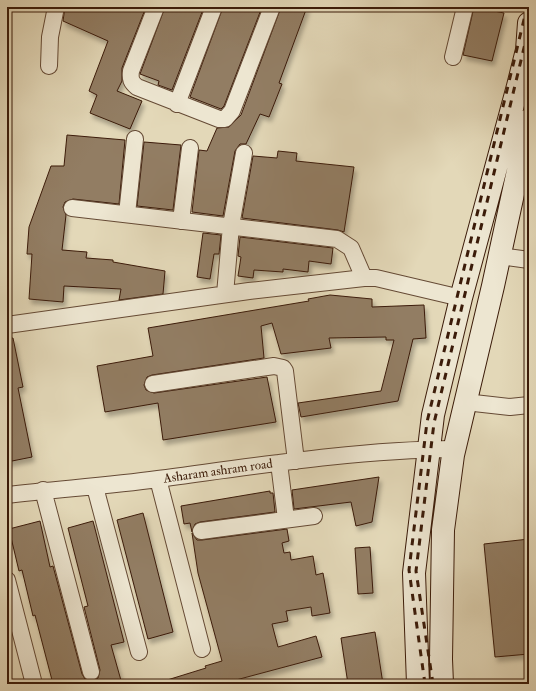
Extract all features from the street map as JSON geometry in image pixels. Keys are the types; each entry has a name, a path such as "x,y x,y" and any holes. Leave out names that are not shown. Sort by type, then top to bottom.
{"street":[{"path":"49,66 50,37 56,7"},
{"path":"156,7 131,72 130,79 137,87 177,104 219,119 225,119 230,116 272,7"},
{"path":"177,104 214,7"},
{"path":"453,57 465,7"},
{"path":"418,684 414,573 433,415 461,298 527,50 529,23"},
{"path":"442,684 443,530 454,449 500,256 523,175 529,120"},
{"path":"127,214 135,139"},
{"path":"181,221 190,148"},
{"path":"225,294 231,226 244,153"},
{"path":"72,208 337,238 351,248 364,278"},
{"path":"500,256 529,260"},
{"path":"7,325 225,294 364,278 376,278 461,298"},
{"path":"153,384 274,366 283,368 285,371 296,461"},
{"path":"465,402 510,407 529,405"},
{"name":"Asharam ashram road","path":"7,495 43,490 95,487 296,461 429,449 454,449"},
{"path":"279,463 286,519"},
{"path":"158,479 202,649"},
{"path":"95,487 138,652"},
{"path":"43,490 91,672"},
{"path":"201,531 314,516"},
{"path":"7,580 34,684"},
{"path":"416,659 441,659"}],"building":[{"path":"65,7 146,7 122,68 122,81 117,91 142,101 130,129 90,113 97,95 89,91 108,41 63,21"},
{"path":"165,7 204,7 172,90 158,85 159,81 140,74"},
{"path":"223,7 262,7 224,106 221,109 190,97"},
{"path":"281,7 307,7 279,83 282,84 269,117 260,114 246,144 240,144 235,151 223,216 192,212 199,150 207,151 217,128 229,127 241,115"},
{"path":"474,7 504,13 492,61 463,55"},
{"path":"67,135 125,140 119,204 73,199 65,202 63,207 66,215 62,250 87,252 86,258 113,260 113,262 165,271 163,294 119,300 121,289 64,286 63,302 29,299 32,254 27,254 29,227 51,166 64,166"},
{"path":"144,142 181,145 173,210 137,206"},
{"path":"278,151 297,153 296,161 354,167 344,232 242,218 253,156 277,158"},
{"path":"203,233 221,235 219,254 214,254 210,279 197,277"},
{"path":"240,237 333,248 331,264 309,261 308,272 283,269 283,272 254,270 253,278 238,276 241,257 238,256"},
{"path":"330,295 372,299 372,307 424,305 426,338 413,339 398,401 301,417 298,403 381,391 394,340 386,340 386,337 329,338 331,348 281,354 272,323 261,326 264,358 152,375 147,377 144,385 146,390 154,393 267,377 276,422 163,440 158,403 105,412 97,366 153,356 148,328 309,301 308,299"},
{"path":"13,338 23,387 18,388 32,457 7,462 7,339"},
{"path":"379,477 372,522 356,526 351,502 294,509 292,490"},
{"path":"270,491 270,493 273,493 275,512 200,522 195,524 192,532 190,523 184,524 181,506"},
{"path":"143,513 173,632 148,639 117,520"},
{"path":"40,521 50,567 53,566 82,674 85,679 93,681 98,678 100,670 84,607 88,606 68,528 93,521 124,642 111,645 122,684 53,684 35,615 33,616 22,570 19,571 9,529"},
{"path":"287,529 289,541 282,543 284,553 290,552 291,560 313,556 316,575 323,573 330,613 312,616 311,607 286,611 288,621 272,624 278,647 316,636 322,657 221,684 165,684 164,681 206,668 205,666 222,661 198,573 192,533 197,540 202,540"},
{"path":"529,539 529,654 495,657 484,544"},
{"path":"370,547 373,593 358,594 355,548"},
{"path":"375,632 383,684 348,684 341,638"}],"railway":[{"path":"425,684 409,570 427,422 527,7"},
{"path":"433,684 416,571 434,423 529,27"}]}
